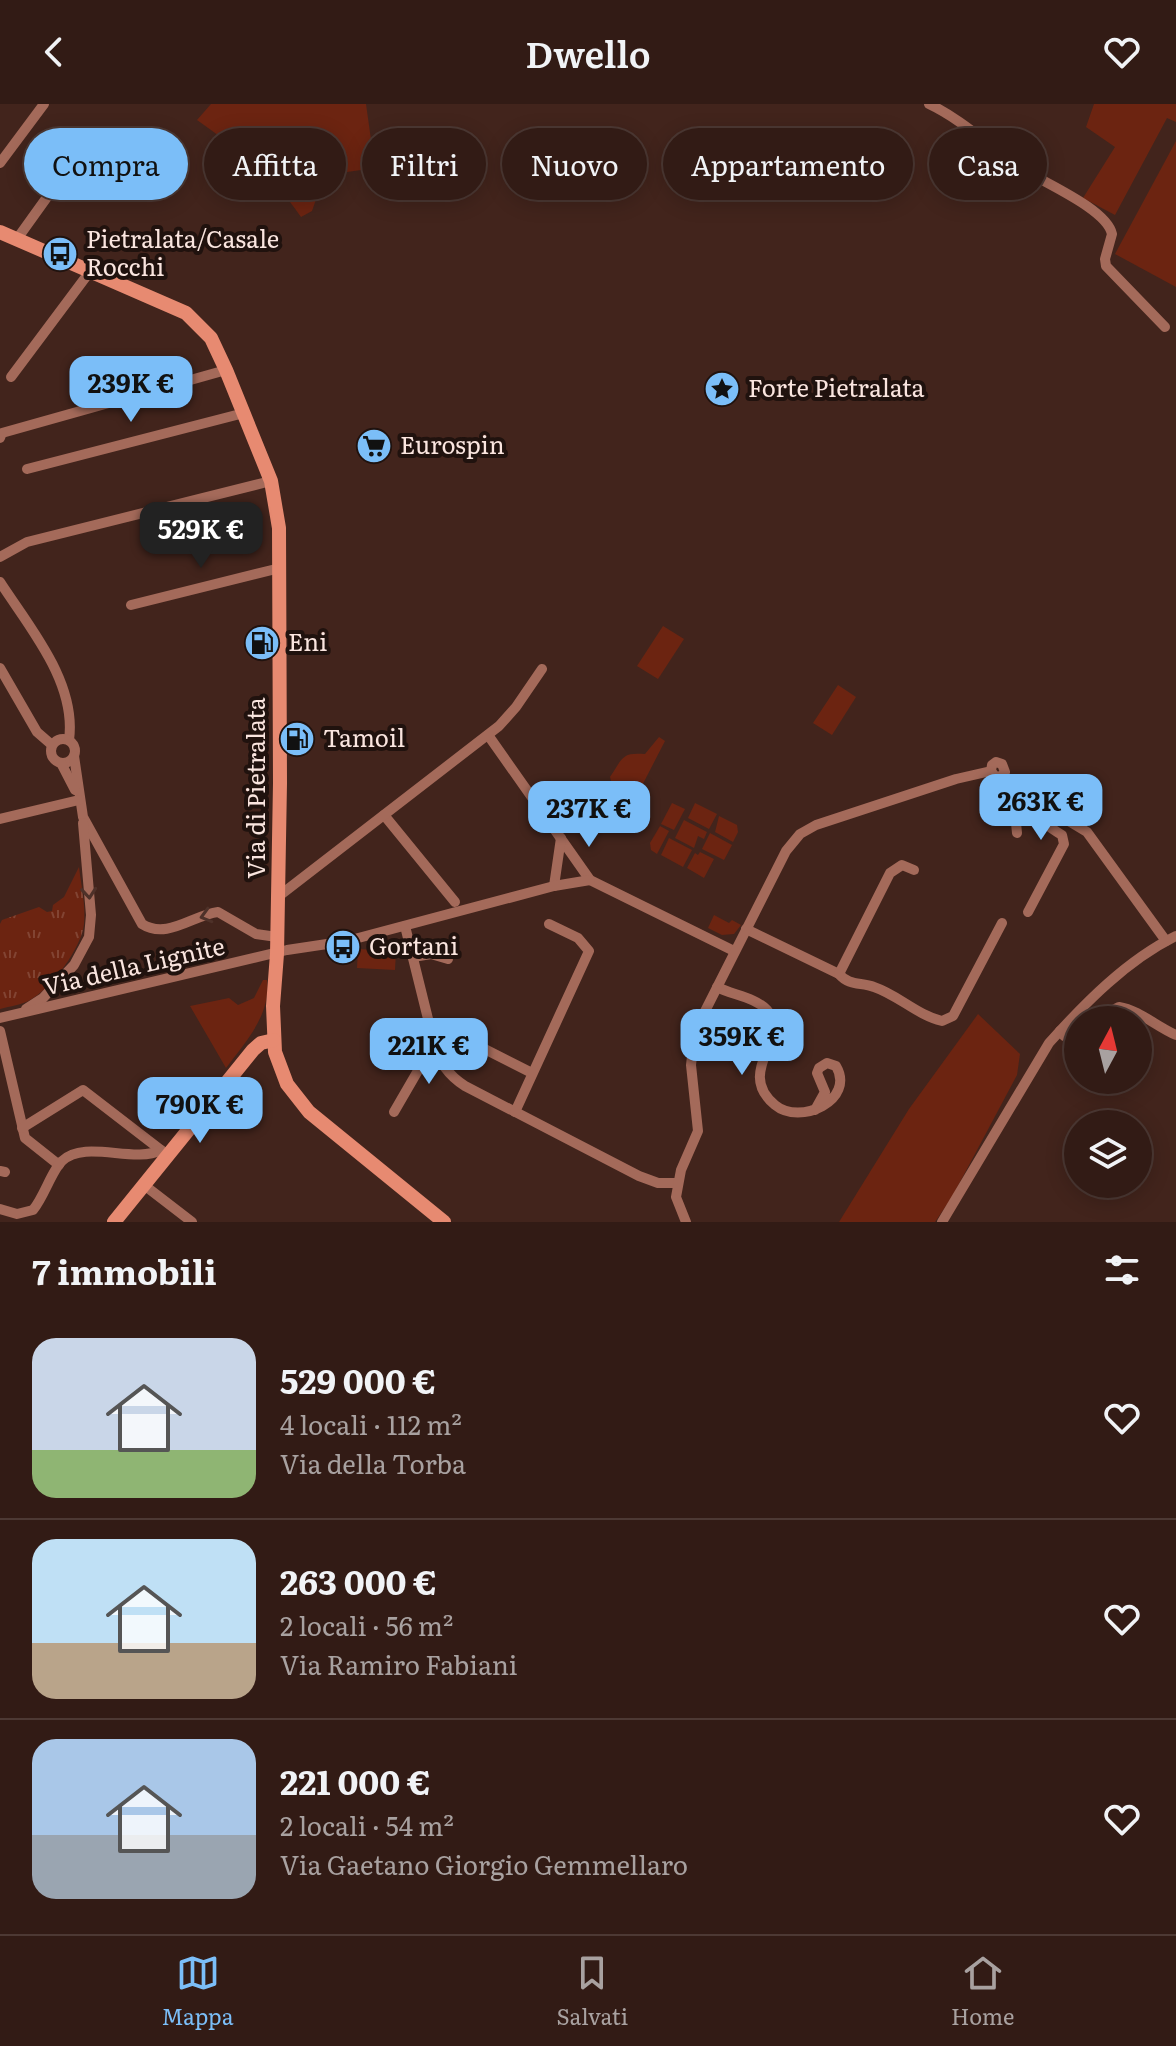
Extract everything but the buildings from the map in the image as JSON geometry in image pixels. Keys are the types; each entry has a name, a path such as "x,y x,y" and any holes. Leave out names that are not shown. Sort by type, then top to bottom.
{"street":[{"path":"0,163 44,104"},
{"path":"929,104 947,112 1025,171 1104,219 1112,234 1106,266 1165,327"},
{"path":"17,239 45,200"},
{"name":"Via di Pietralata","path":"0,232 191,316 211,338 226,370 271,481 279,522 279,896 274,1040 281,1072 303,1105 444,1222"},
{"path":"11,377 91,270"},
{"path":"1,435 226,370"},
{"path":"27,469 244,413"},
{"path":"0,557 27,542 271,481"},
{"path":"131,605 280,568"},
{"path":"0,582 56,674 67,706 69,740"},
{"path":"0,668 37,732 52,745 52,756 61,763 79,798"},
{"path":"279,896 488,735 512,712 542,669"},
{"path":"488,735 590,880 734,951"},
{"path":"17,1014 45,995 78,959 90,930 75,746 69,740 61,739 52,745"},
{"path":"61,763 70,762 74,756"},
{"path":"686,1222 677,1204 677,1183 698,1131 692,1086 692,1044 700,1018 734,951 786,851 800,834 809,828 956,779 996,774 1026,803 1034,818 1062,835 1064,844 1028,912"},
{"path":"0,819 79,798"},
{"path":"1017,833 1016,823 1026,803"},
{"path":"942,1222 1038,1060 1060,1031 1122,972 1171,939 1087,832 1026,803"},
{"path":"384,815 455,902"},
{"path":"83,817 145,926 160,930 176,927 218,912 256,934 277,937"},
{"path":"554,886 561,838"},
{"path":"839,974 890,873 902,865 914,870"},
{"name":"Via della Lignite","path":"0,1018 277,954 347,941 554,886 590,880"},
{"path":"746,929 839,974 850,983 878,988 929,1016 947,1019 953,1016 1002,923"},
{"path":"515,1112 589,951 578,938 549,924"},
{"path":"405,926 438,1057 450,1075 639,1176 658,1183 677,1183"},
{"path":"413,957 431,954 448,959"},
{"path":"717,987 758,1003 770,1014 773,1031 759,1071 768,1099 780,1109 794,1114 815,1110"},
{"path":"45,995 44,1003 49,1008"},
{"path":"1152,1023 1176,1035"},
{"path":"450,1024 451,1031 457,1035 532,1073"},
{"path":"0,1031 28,1142 59,1165"},
{"path":"1060,1031 1064,1036"},
{"path":"114,1222 144,1185 164,1152 258,1045 274,1040"},
{"path":"394,1112 434,1043"},
{"path":"22,1128 83,1090 164,1152"},
{"path":"0,1210 14,1214 33,1210 59,1165 68,1157 82,1153 164,1152"},
{"path":"144,1185 192,1222"},
{"path":"0,1210 8,1222"}],"green space":[{"path":"211,104 366,104 369,128 362,128 362,170 346,172 346,128 208,128 197,120"},
{"path":"1094,104 1176,104 1176,122 1167,118 1115,215 1083,198 1115,147 1086,127"},
{"path":"1176,141 1176,287 1115,254"},
{"path":"288,200 316,200 312,211 301,217"},
{"path":"663,626 684,639 658,679 637,666"},
{"path":"838,685 856,697 832,735 813,723"},
{"path":"659,737 665,741 632,805 598,790 611,781 610,777 623,758 631,754 645,754"},
{"path":"672,803 685,809 674,830 661,824"},
{"path":"695,803 717,814 709,829 688,818"},
{"path":"719,816 737,825 738,832 733,842 715,832"},
{"path":"684,820 707,832 704,839 698,836 694,848 675,838"},
{"path":"660,826 669,831 657,854 651,850 650,843"},
{"path":"710,833 732,845 724,860 702,849"},
{"path":"669,838 692,850 683,867 661,855"},
{"path":"700,852 714,859 704,878 687,868 695,853 698,855"},
{"path":"79,867 84,924 72,955 38,995 0,1009 2,920 39,907 47,912 52,911 53,905 64,897"},
{"path":"714,915 741,925 734,934 722,935 708,928"},
{"path":"358,949 396,951 395,970 357,968"},
{"path":"263,980 267,980 267,993 261,1016 226,1068 190,1006 229,998 238,1005 254,998"},
{"path":"978,1014 1020,1054 1017,1075 952,1197 935,1222 839,1222 909,1109"}],"place":[{"name":"Pietralata/Casale Rocchi","path":"60,254"},
{"name":"Forte Pietralata","path":"722,389"},
{"name":"Eurospin","path":"374,446"},
{"name":"Eni","path":"262,643"},
{"name":"Tamoil","path":"297,739"},
{"name":"Gortani","path":"343,947"}]}
